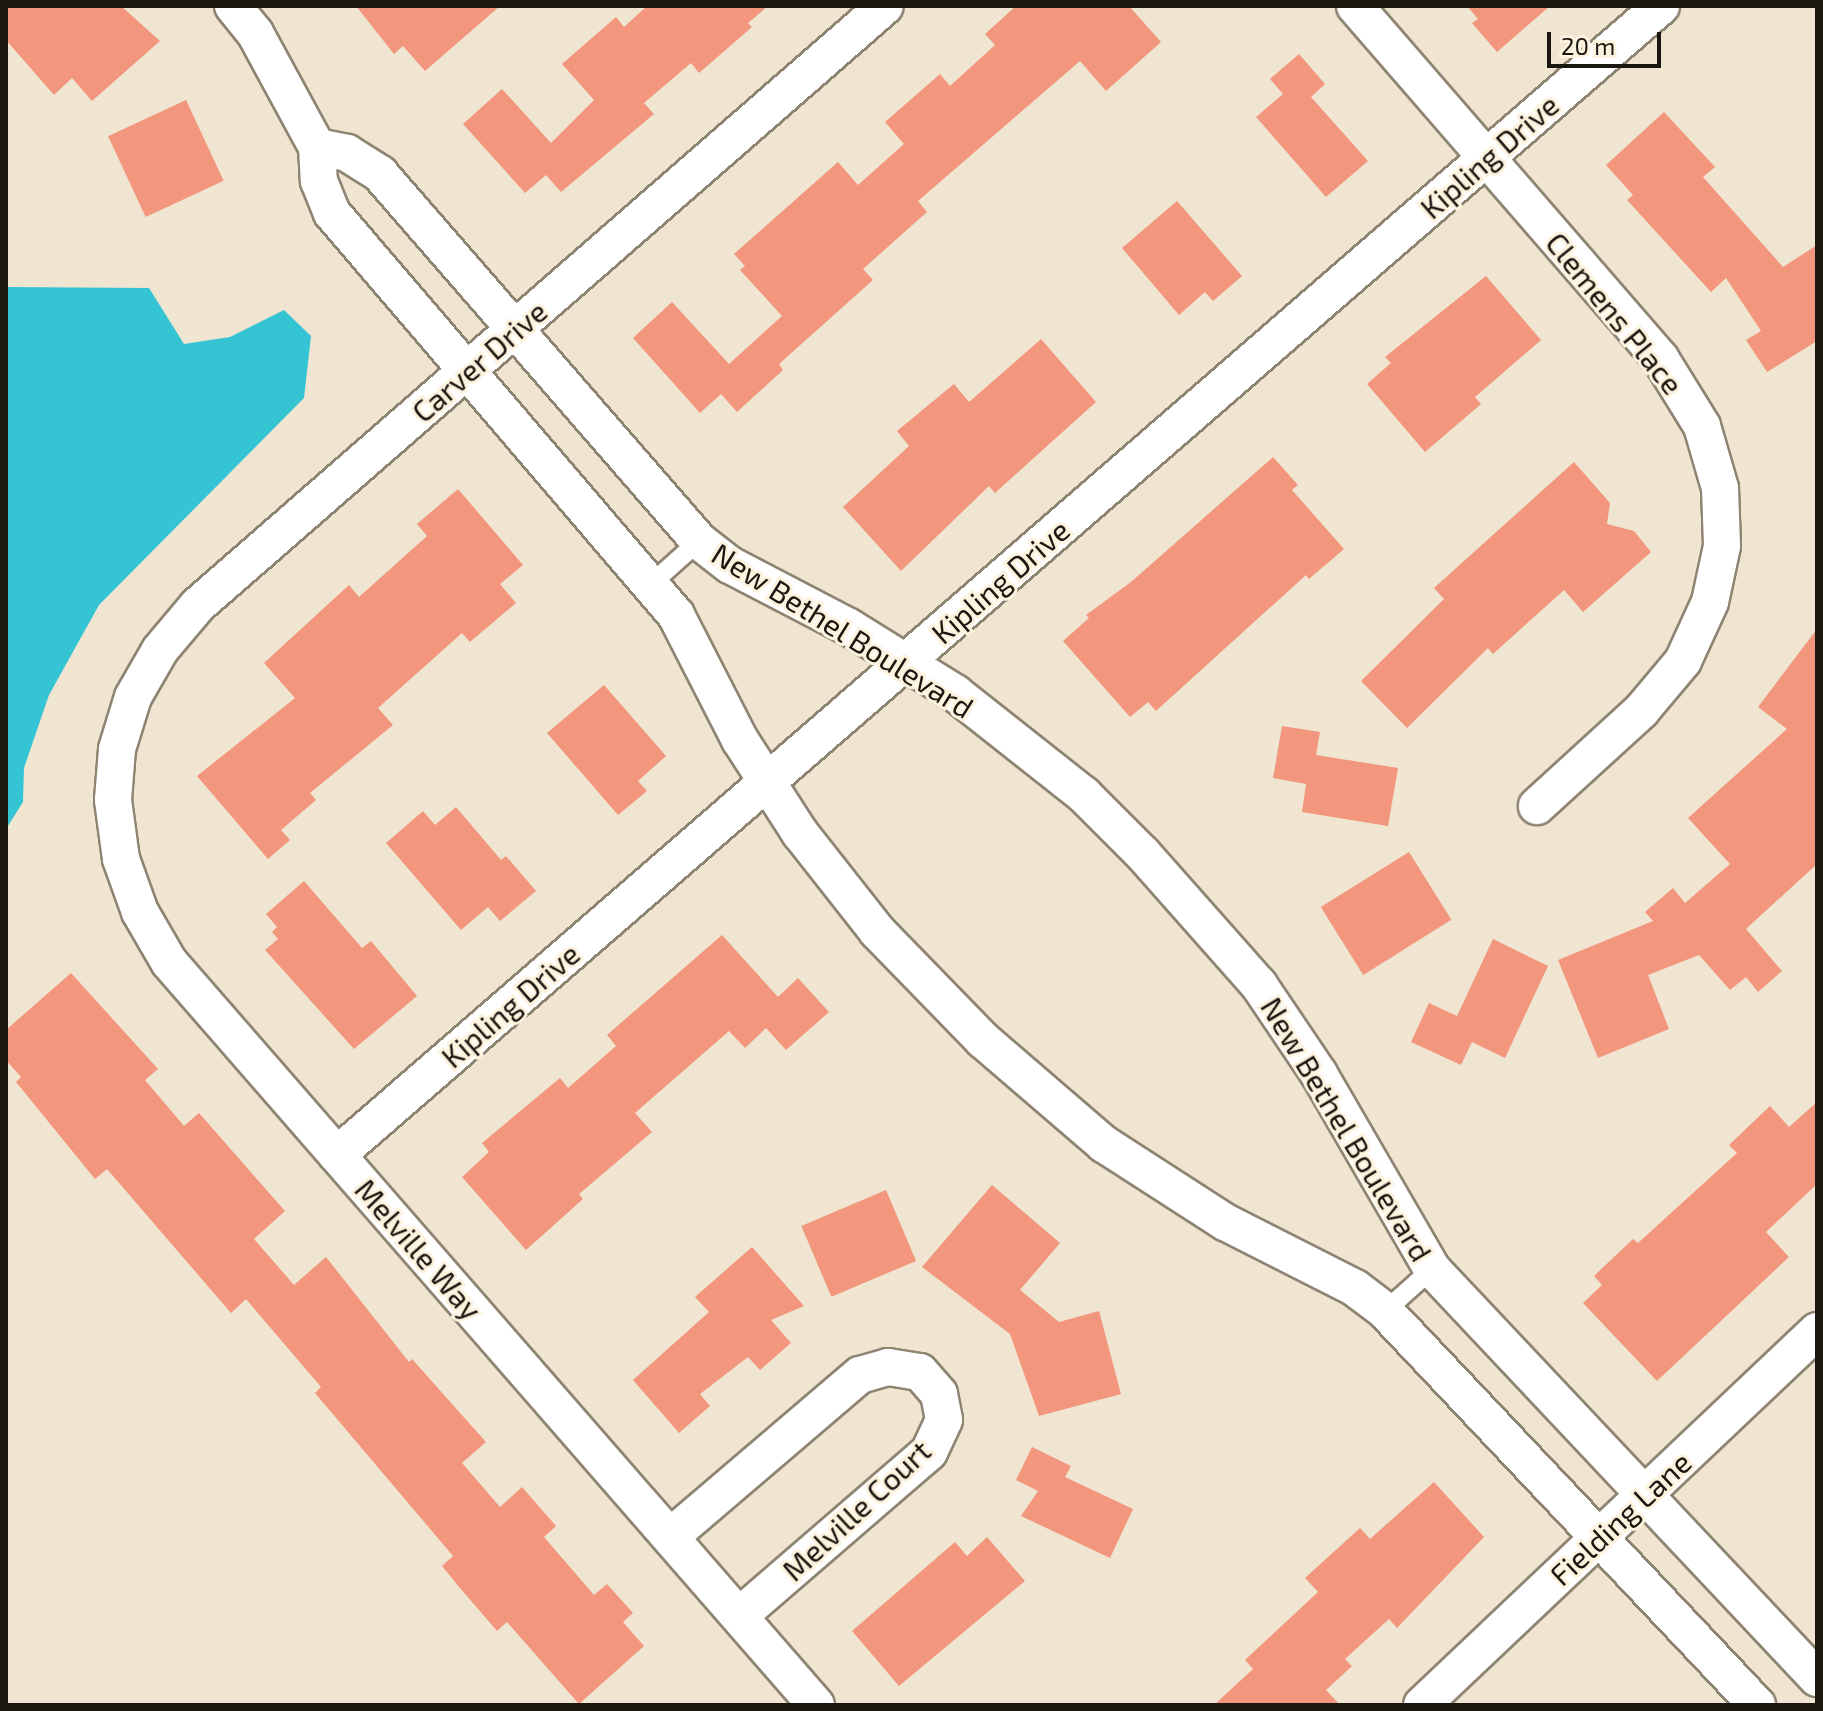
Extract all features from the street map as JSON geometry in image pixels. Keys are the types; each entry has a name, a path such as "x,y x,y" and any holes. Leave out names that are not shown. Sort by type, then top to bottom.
{"street":[{"path":"233,6 255,33 317,147 319,181 332,213 676,615 768,782 800,833 877,931 926,985 1038,1090 1175,1192 1355,1288 1385,1311 1757,1705"},
{"name":"Carver Drive","path":"117,749 133,697 160,650 198,605 885,6"},
{"name":"Clemens Place","path":"1355,6 1660,358 1702,426 1720,488 1722,546 1710,602 1683,661 1641,711 1537,806"},
{"name":"Kipling Drive","path":"337,1155 1661,6"},
{"name":"New Bethel Boulevard","path":"317,147 347,153 380,174 699,541 730,565 906,662 955,693 1084,795 1208,922 1319,1074 1432,1269 1817,1678"},
{"name":"Melville Way","path":"117,749 113,800 121,859 140,912 169,962 816,1705"},
{"name":"Fielding Lane","path":"1422,1705 1817,1331"},
{"name":"Melville Court","path":"670,1537 860,1375 888,1367 920,1372 939,1394 944,1420 929,1452 739,1616"}],"lane":[{"path":"651,584 699,541"},
{"path":"1385,1311 1432,1269"}],"water":[{"path":"6,287 149,288 184,344 230,337 284,310 311,336 304,398 99,605 49,695 24,768 23,802 6,829"}],"building":[{"path":"6,6 121,6 160,41 92,101 72,78 54,95 6,40"},
{"path":"356,6 500,6 425,71 403,46 394,54"},
{"path":"647,6 768,6 748,23 752,27 699,73 691,63 644,103 654,114 561,192 546,175 525,193 463,124 502,89 551,143 594,100 562,64 616,17 624,27"},
{"path":"1016,6 1129,6 1161,42 1106,91 1080,61 918,201 927,212 863,269 873,280 779,364 783,370 737,412 721,394 700,413 633,338 672,302 729,364 782,316 740,270 745,266 734,254 838,162 858,185 904,144 885,122 940,74 950,86 995,45 985,34"},
{"path":"1467,6 1550,6 1497,52 1472,23 1478,19"},
{"path":"1299,54 1325,84 1311,97 1368,161 1326,197 1256,117 1283,94 1270,79"},
{"path":"186,100 224,181 146,217 108,136"},
{"path":"1664,112 1715,167 1703,177 1783,267 1817,245 1817,341 1767,372 1746,340 1761,331 1726,278 1711,292 1627,200 1633,195 1606,165"},
{"path":"1177,201 1242,276 1213,301 1205,292 1179,315 1122,248"},
{"path":"1486,276 1541,340 1475,397 1481,404 1425,452 1367,384 1391,363 1385,357"},
{"path":"1041,339 1096,402 995,493 989,486 901,571 843,507 909,446 897,431 954,384 969,402"},
{"path":"1273,457 1298,485 1292,490 1344,549 1309,579 1306,575 1156,711 1148,702 1130,717 1063,641 1089,618 1086,615 1131,582"},
{"path":"1574,462 1610,503 1607,524 1634,531 1651,552 1583,612 1564,590 1493,654 1488,648 1407,728 1361,681 1444,599 1434,588"},
{"path":"458,489 523,565 500,584 516,603 470,642 462,633 378,708 393,725 310,793 316,800 281,830 290,840 268,859 197,776 295,698 264,663 349,585 359,597 427,536 417,524"},
{"path":"1817,629 1817,864 1746,929 1782,971 1758,992 1746,977 1730,990 1699,955 1648,975 1669,1029 1598,1058 1558,960 1653,921 1645,912 1673,888 1685,903 1730,864 1688,818 1787,729 1758,707"},
{"path":"604,685 666,756 638,781 647,791 618,815 547,733"},
{"path":"1282,726 1320,732 1316,755 1398,768 1388,826 1302,812 1306,784 1273,778"},
{"path":"456,807 501,860 506,856 536,891 500,921 488,907 461,930 386,843 423,811 435,825"},
{"path":"1409,852 1451,920 1363,975 1321,907"},
{"path":"304,881 362,948 371,941 417,996 354,1049 265,950 278,939 272,932 277,927 266,914"},
{"path":"722,935 778,997 798,978 829,1012 786,1050 766,1028 745,1048 729,1031 635,1113 652,1132 579,1194 583,1199 526,1250 462,1177 489,1152 482,1143 560,1078 568,1088 616,1046 607,1035"},
{"path":"1493,939 1548,966 1505,1058 1472,1042 1461,1065 1411,1042 1429,1003 1457,1016"},
{"path":"71,973 158,1069 145,1080 184,1126 199,1113 285,1211 254,1239 294,1285 326,1257 409,1362 412,1359 486,1442 462,1463 500,1507 522,1487 556,1526 544,1537 594,1595 607,1584 633,1613 623,1622 644,1646 579,1704 507,1622 497,1631 460,1588 442,1566 453,1556 315,1393 321,1387 246,1299 231,1313 107,1169 95,1179 16,1082 21,1077 6,1060 6,1030"},
{"path":"1817,1102 1817,1184 1766,1232 1789,1257 1657,1381 1583,1303 1602,1285 1594,1276 1633,1239 1638,1243 1737,1153 1729,1145 1770,1106 1789,1127"},
{"path":"992,1185 1060,1243 1020,1290 1059,1322 1099,1311 1121,1394 1039,1416 1010,1334 922,1267"},
{"path":"886,1190 916,1261 831,1297 801,1226"},
{"path":"752,1247 804,1306 771,1320 791,1343 760,1370 748,1357 700,1394 710,1406 679,1433 633,1380 709,1312 695,1297"},
{"path":"1032,1447 1071,1466 1065,1477 1133,1509 1110,1558 1021,1516 1038,1491 1016,1480"},
{"path":"1434,1482 1484,1537 1397,1628 1389,1619 1345,1659 1352,1666 1326,1690 1340,1705 1214,1705 1253,1669 1245,1660 1318,1592 1305,1578 1360,1528 1370,1539"},
{"path":"987,1537 1025,1581 899,1686 852,1631 955,1542 967,1556"}]}
